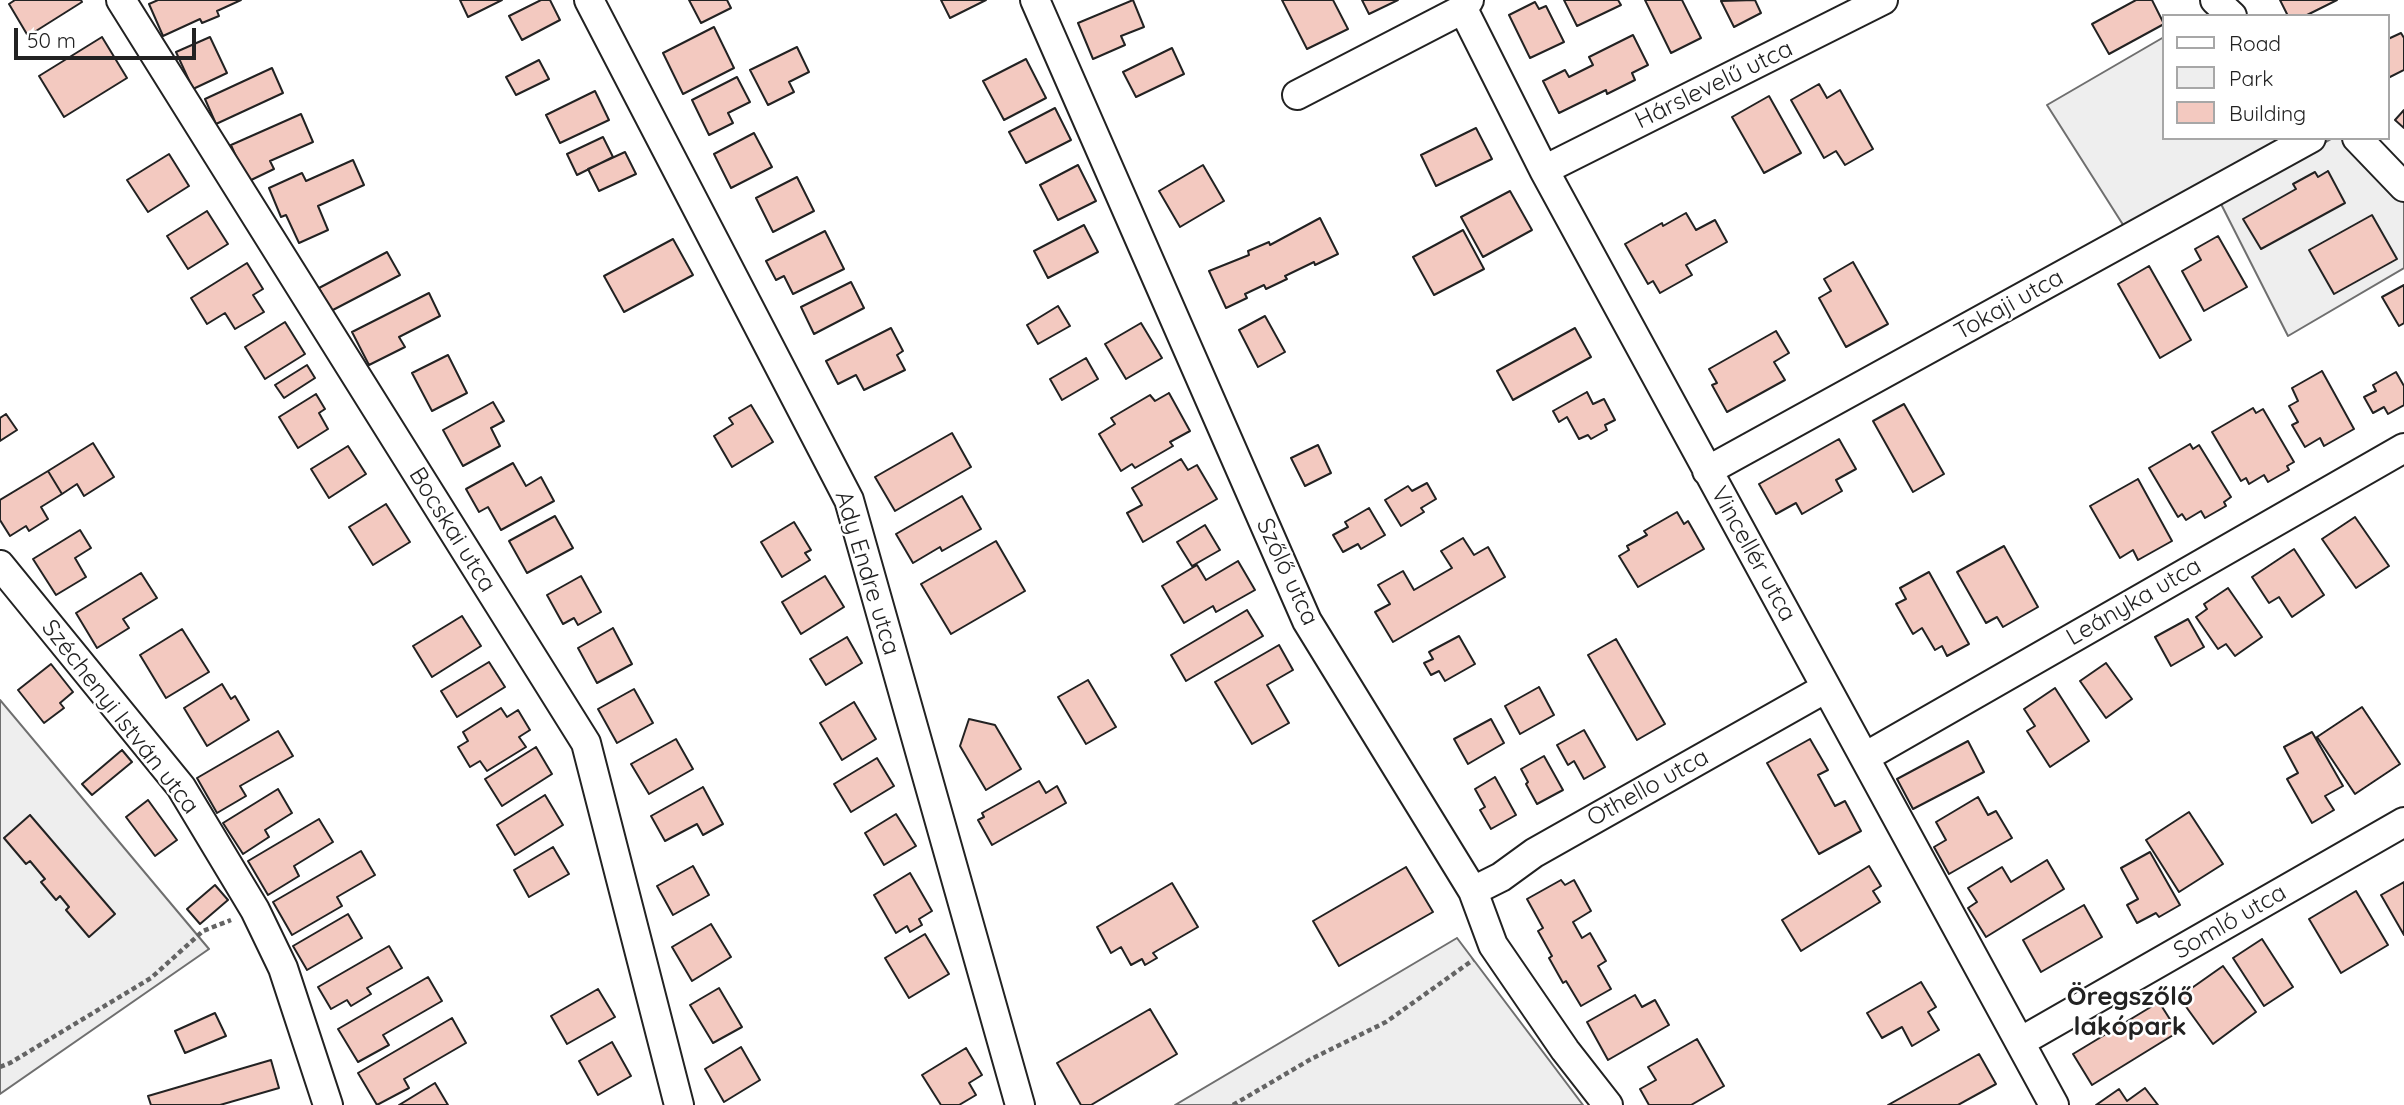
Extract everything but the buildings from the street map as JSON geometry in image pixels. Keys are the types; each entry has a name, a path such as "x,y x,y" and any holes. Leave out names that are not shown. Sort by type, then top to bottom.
{"street":[{"name":"Bocskai utca","path":"121,0 586,743 679,1105"},
{"name":"Ady Endre utca","path":"589,0 849,500 1020,1105"},
{"name":"Szőlő utca","path":"1035,0 1307,621 1473,891 1493,945 1565,1050 1608,1105"},
{"name":"Hárslevelű utca","path":"1544,170 1883,0"},
{"path":"2215,0 2230,14"},
{"name":"Vincellér utca","path":"1466,4 1544,170 2054,1105"},
{"path":"1297,95 1466,4"},
{"name":"Tokaji utca","path":"1707,471 2307,140"},
{"path":"2359,140 2404,187"},
{"name":"Leányka utca","path":"1865,757 2404,448"},
{"name":"Széchenyi István utca","path":"0,565 181,788 255,910 283,968 328,1105"},
{"name":"Othello utca","path":"1473,891 1501,877 1534,853 1826,688"},
{"name":"Somló utca","path":"2020,1042 2404,822"}],"path":[{"path":"0,1067 151,978 204,931 255,910"},
{"path":"1233,1105 1311,1059 1386,1022 1493,945"}],"green space":[{"path":"2162,38 2162,140 2293,140 2127,231 2047,105"},
{"path":"2329,140 2349,140 2404,196 2404,268 2288,336 2220,202"},
{"path":"0,700 209,949 0,1094"},
{"path":"1457,938 1583,1105 1175,1105"}],"district":[{"name":"Öregszőlő lakópark","path":"2130,1012"}]}
